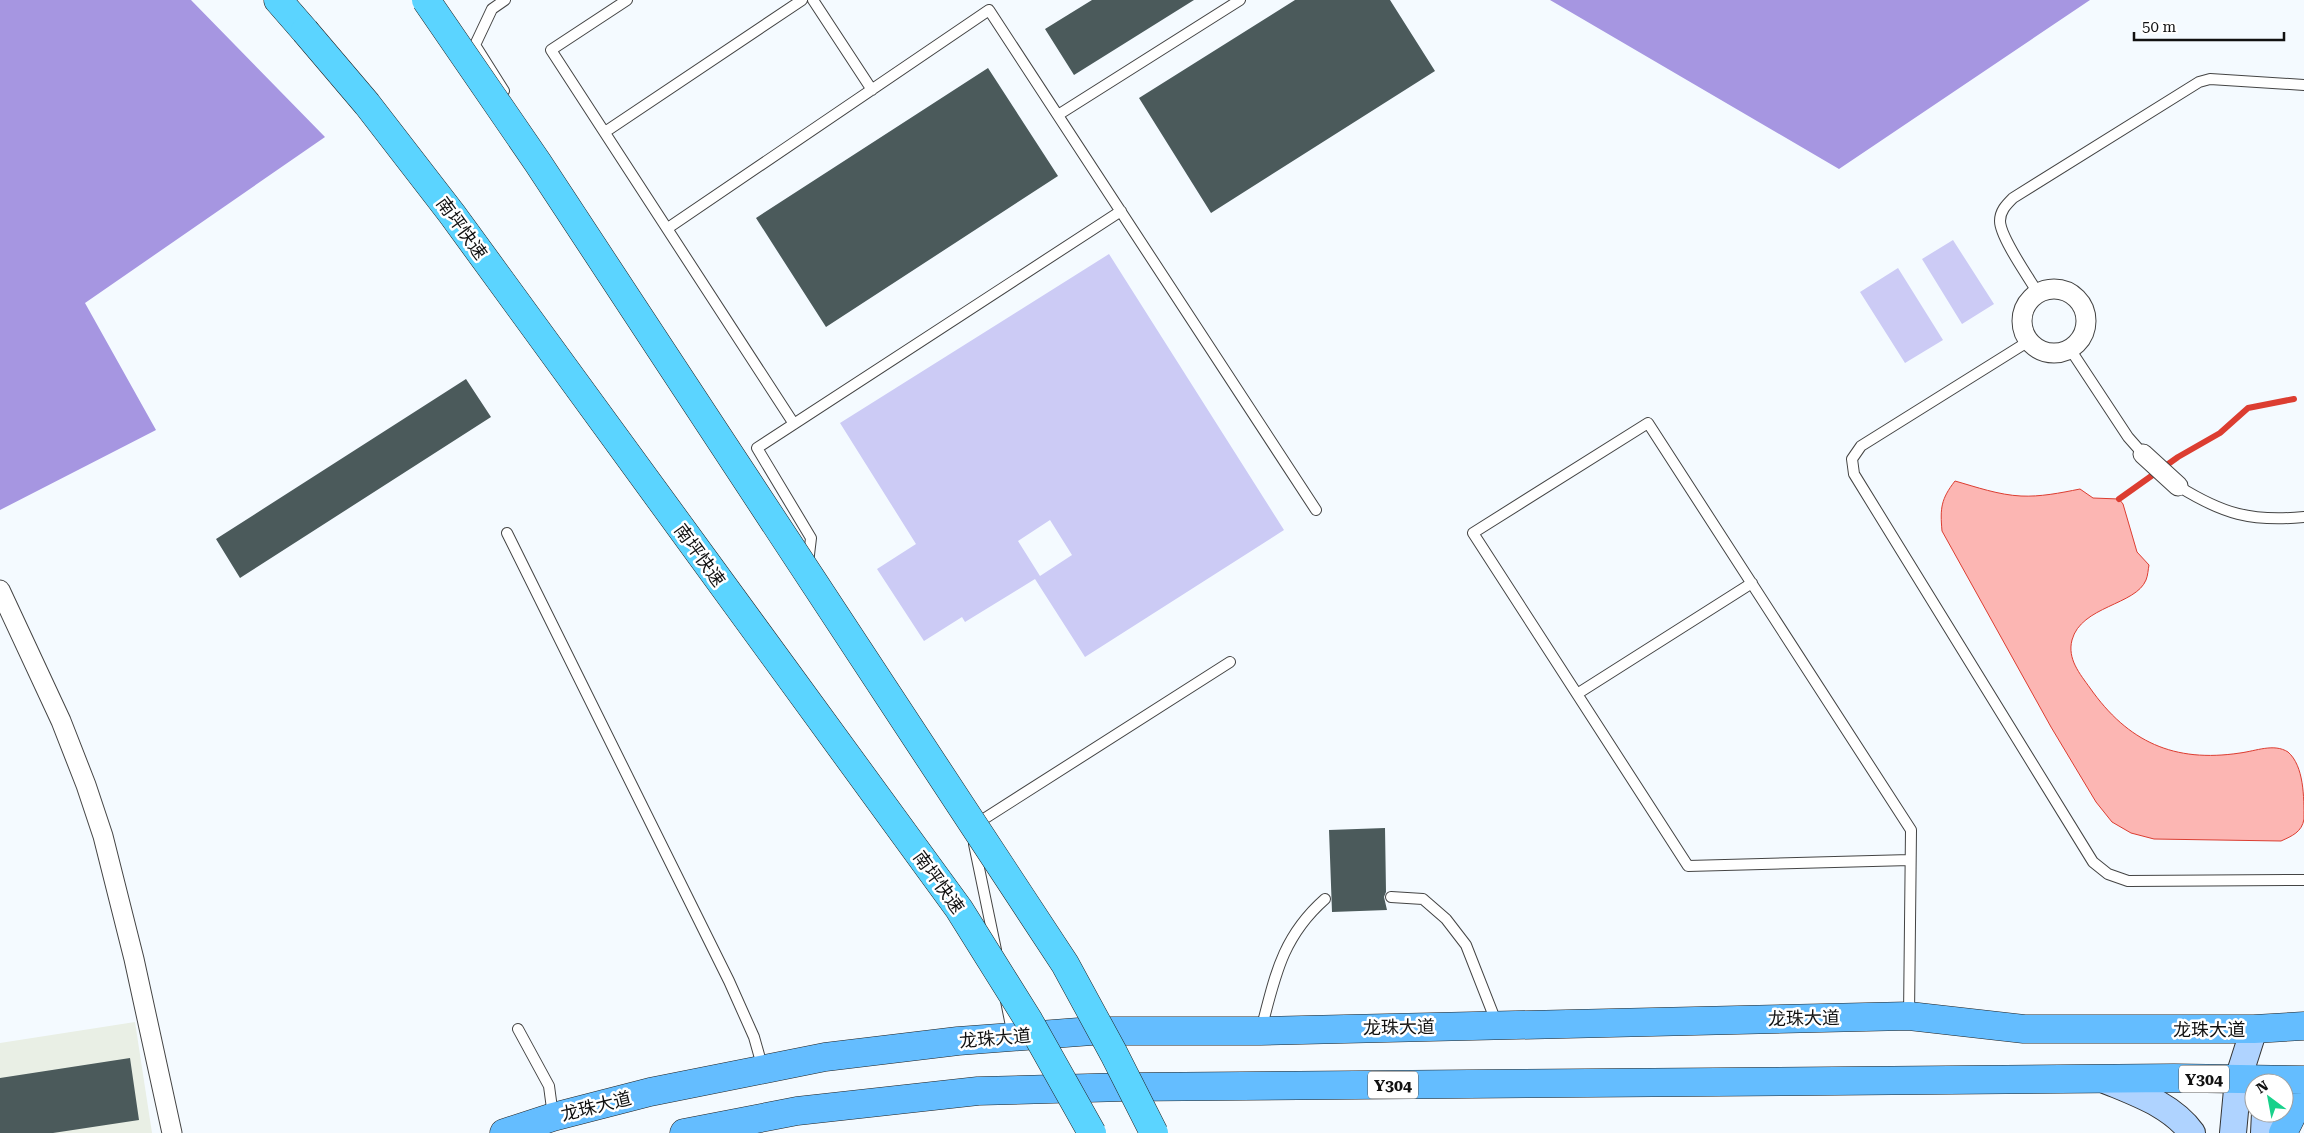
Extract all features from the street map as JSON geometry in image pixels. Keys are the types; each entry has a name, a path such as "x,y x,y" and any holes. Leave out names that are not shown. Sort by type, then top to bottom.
{"highway":[{"name":"南坪快速","path":"278,0 367,104 452,214 959,909 1029,1021 1092,1133"},
{"path":"426,0 538,163 1064,964 1114,1054 1154,1133"}],"main road":[{"name":"龙珠大道","path":"504,1133 553,1117 650,1092 825,1057 958,1041 1092,1030 1260,1031 1909,1016 2024,1029 2254,1029 2304,1026"},
{"path":"2233,1133 2238,1079 2254,1029"},
{"path":"2254,1029 2265,1073"},
{"name":"Y304","path":"684,1133 797,1111 978,1091 1153,1087 2244,1079"},
{"path":"2105,1080 2163,1107 2186,1125 2192,1133"},
{"path":"2283,1133 2292,1115 2304,1101"}],"street":[{"path":"2056,289 2067,291 2083,305 2086,327 2078,343 2070,349 2048,353 2039,350 2029,341 2024,333 2023,314 2028,302 2038,294 2056,289"},
{"path":"2143,454 2178,486"},
{"path":"0,590 61,721 86,785 103,836 134,959 172,1133"}],"lane":[{"path":"506,0 492,9 475,45 512,103"},
{"path":"627,0 551,50 794,424"},
{"path":"605,132 802,0"},
{"path":"813,0 872,90"},
{"path":"1058,115 1240,0"},
{"path":"668,228 989,10 1316,510"},
{"path":"2038,294 2005,237 2000,222 2003,208 2013,198 2199,82 2210,79 2304,85"},
{"path":"550,162 808,562 932,762 969,829 977,854 1013,1037"},
{"path":"808,562 811,538 757,448 1121,211"},
{"path":"2029,341 1861,446 1852,459 1854,474 2093,862 2108,874 2128,881 2304,880"},
{"path":"2070,349 2128,437 2143,454"},
{"path":"1909,1016 1911,830 1648,423 1472,533 1688,866 1910,860"},
{"path":"2178,486 2219,509 2248,517 2276,520 2304,517"},
{"path":"507,533 729,981 754,1037 763,1070"},
{"path":"1578,694 1752,583"},
{"path":"969,829 1230,662"},
{"path":"1391,897 1424,899 1446,919 1466,945 1497,1025"},
{"path":"1260,1031 1279,962 1296,931 1309,913 1325,899"},
{"path":"518,1029 549,1086 553,1117"}],"shaded area":[{"path":"0,0 191,0 325,137 85,303 156,430 0,510"},
{"path":"1550,0 2090,0 1839,169"},
{"path":"1953,240 1994,304 1962,324 1922,259"},
{"path":"1109,254 1284,530 1085,657 1035,579 965,622 962,617 924,641 877,569 916,544 840,423","holes":["1050,520 1072,555 1040,576 1018,541"]},
{"path":"1898,268 1943,340 1905,363 1860,292"},
{"path":"1955,481 2013,495 2043,495 2080,489 2093,498 2119,499 2123,504 2137,552 2149,565 2146,580 2131,595 2097,613 2077,629 2071,647 2075,666 2105,707 2120,722 2137,735 2154,744 2194,755 2240,753 2265,748 2283,749 2288,752 2297,765 2302,782 2304,819 2299,830 2281,841 2154,839 2131,833 2112,822 2096,802 2051,727 1942,531 1942,504"},
{"path":"135,1022 152,1133 0,1133 0,1043"}],"building":[{"path":"1092,0 1194,0 1074,75 1045,29"},
{"path":"1295,0 1390,0 1435,71 1211,213 1139,98"},
{"path":"988,68 1058,176 826,327 756,218"},
{"path":"466,379 491,417 240,578 216,539"},
{"path":"1385,828 1386,892 1384,897 1387,910 1332,912 1329,830"},
{"path":"130,1058 139,1120 53,1133 0,1133 0,1078"}],"waterway":[{"path":"2119,499 2178,457 2220,433 2248,408 2294,399"}]}
